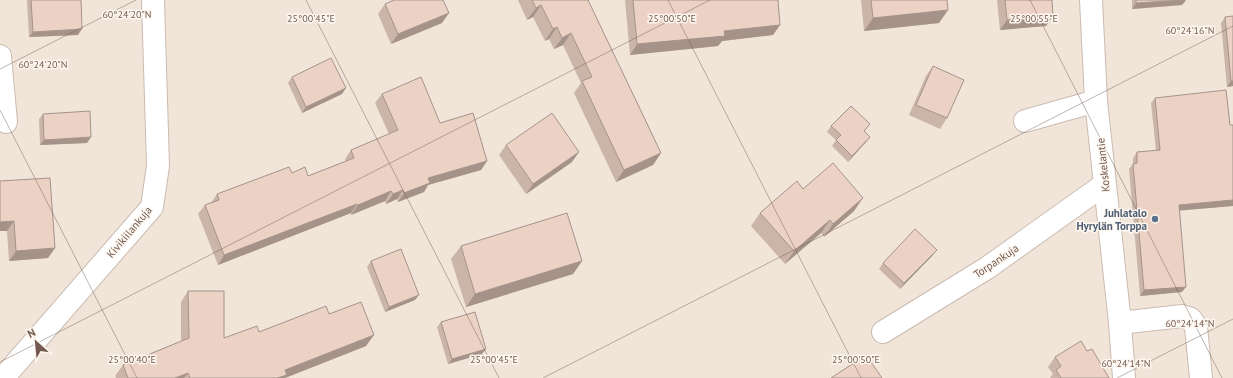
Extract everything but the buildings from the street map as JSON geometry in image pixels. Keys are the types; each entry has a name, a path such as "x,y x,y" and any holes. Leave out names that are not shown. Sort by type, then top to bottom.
{"street":[{"name":"Kivikiilankuja","path":"3,378 152,207 158,166 153,0"},
{"name":"Koskelantie","path":"1091,0 1096,101 1120,323 1124,378"},
{"path":"0,56 6,122"},
{"path":"1025,121 1096,101"},
{"name":"Torpankuja","path":"883,332 987,268 1104,184"},
{"path":"1120,323 1182,316 1191,319 1196,327 1200,378"}],"shaded area":[{"path":"0,0 1233,0 1233,378 0,378"}],"place":[{"name":"Juhlatalo Hyrylän Torppa","path":"1155,219"}]}
